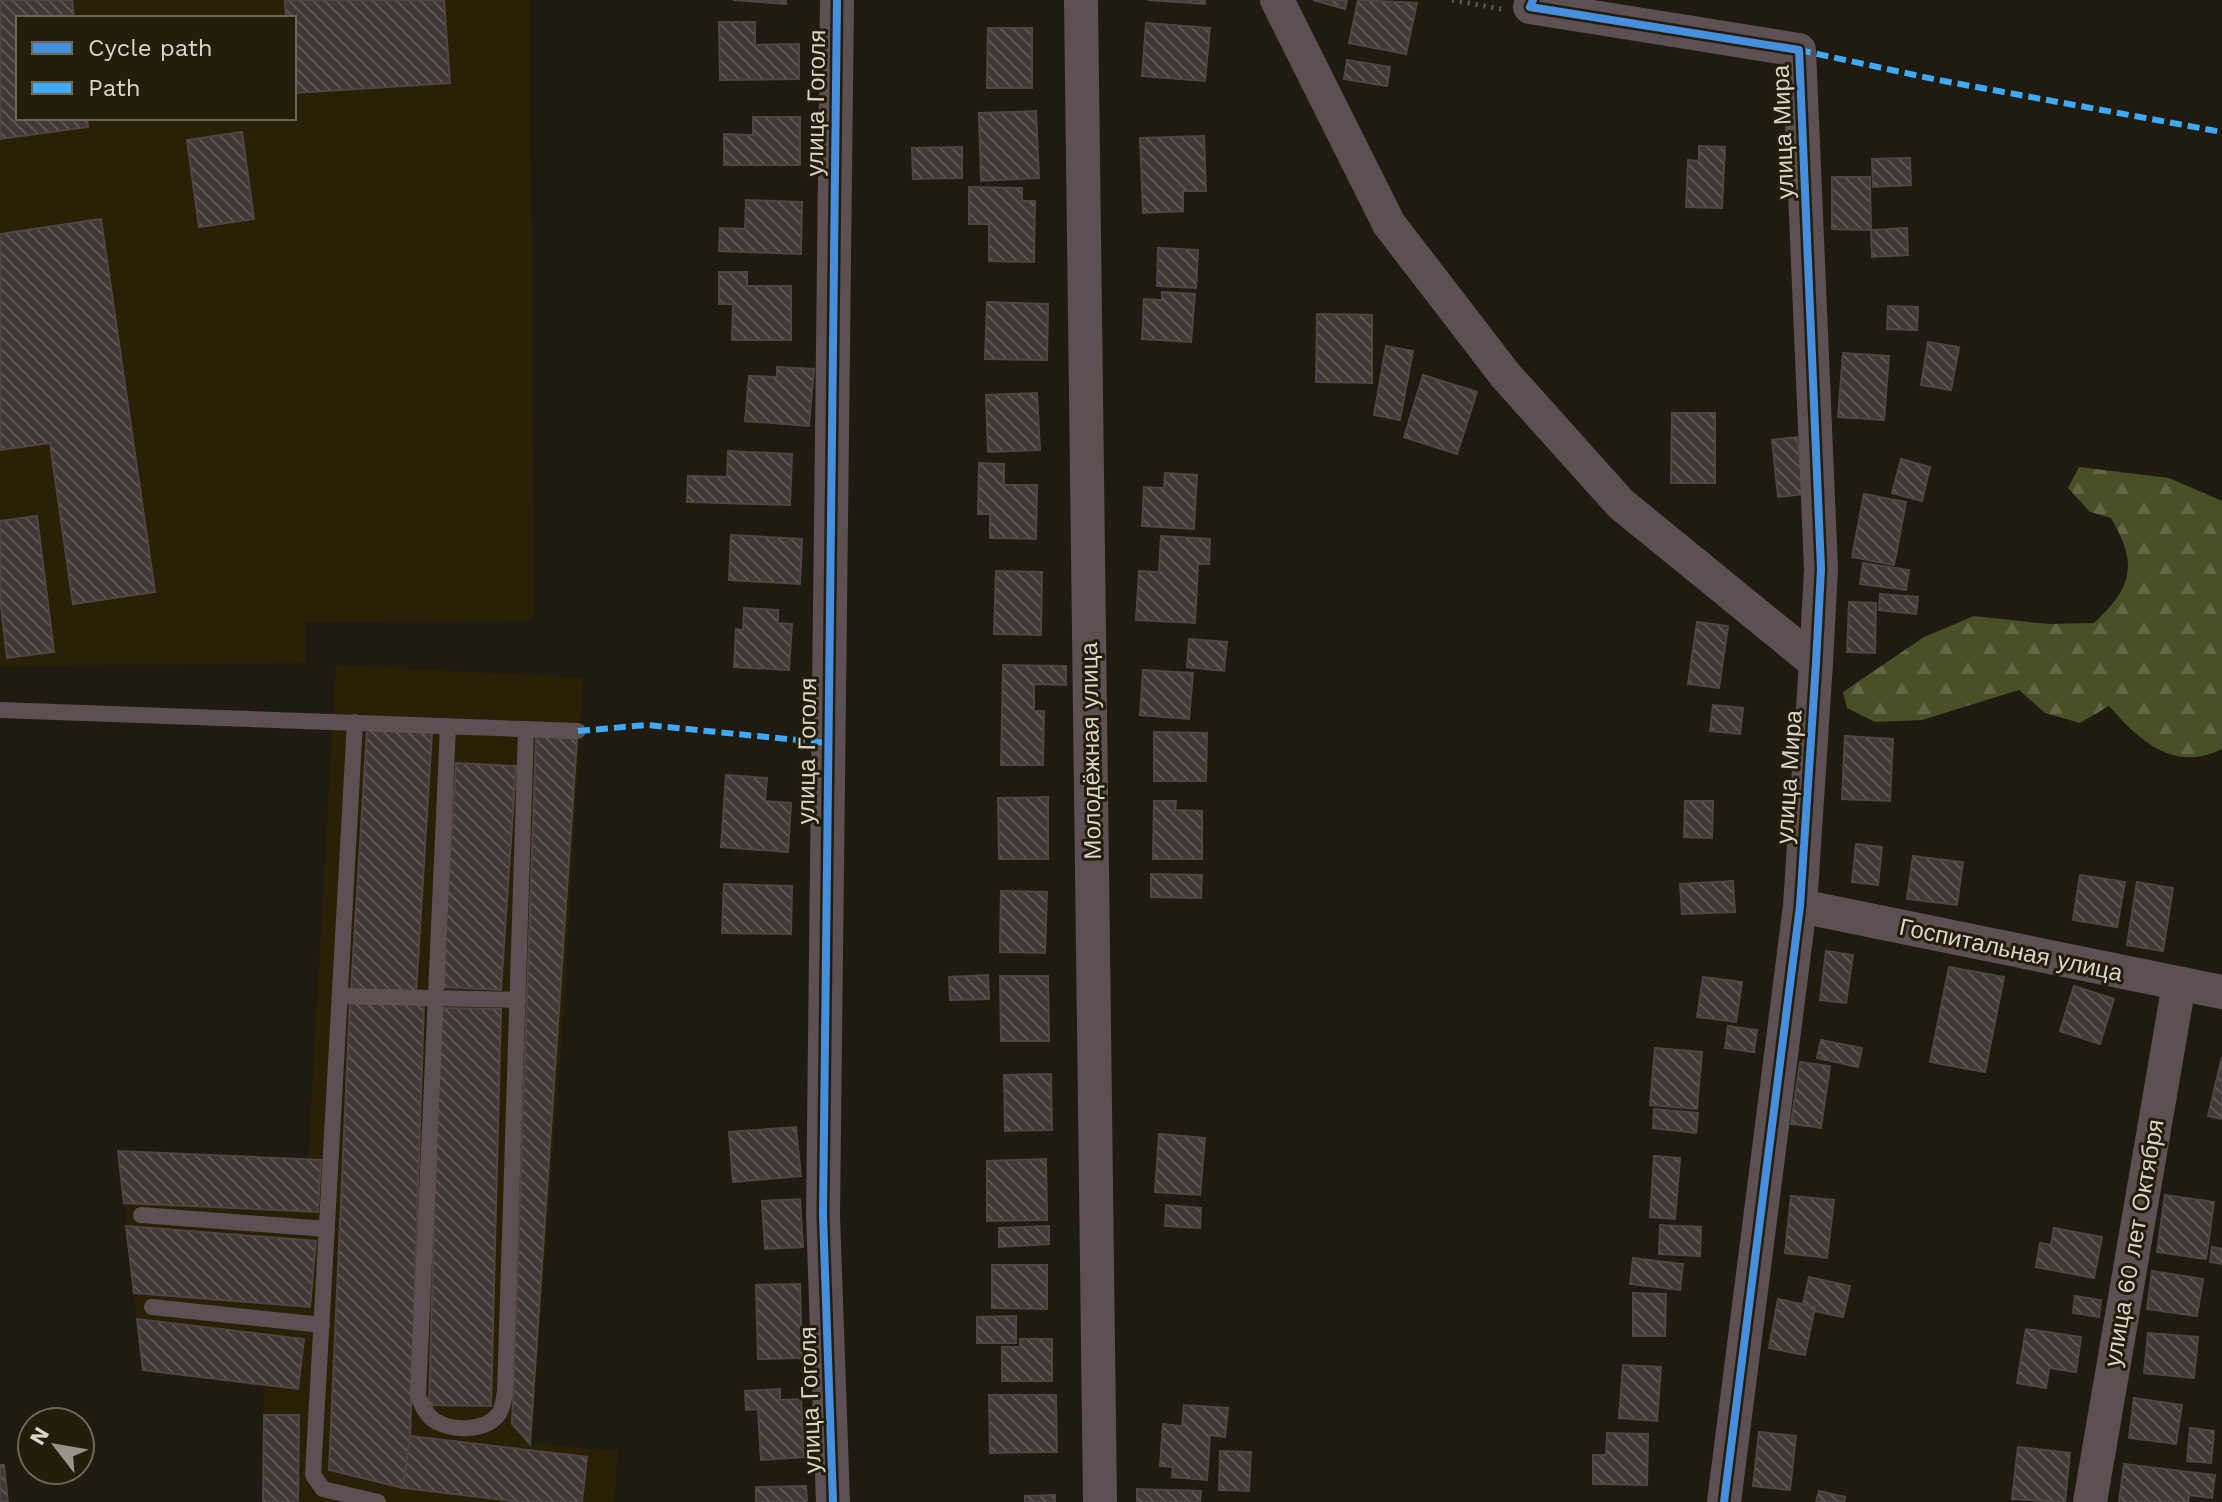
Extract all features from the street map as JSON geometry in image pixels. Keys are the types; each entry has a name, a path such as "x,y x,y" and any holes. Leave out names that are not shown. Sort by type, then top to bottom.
{"street":[{"name":"улица Гоголя","path":"833,1502 823,1200 837,0"},
{"name":"Молодёжная улица","path":"1081,0 1100,1502"},
{"path":"1277,0 1389,224 1506,376 1621,504 1816,663"},
{"name":"улица Мира","path":"1532,4 1799,50 1821,569 1800,906 1724,1502"},
{"name":"Госпитальная улица","path":"1800,906 2222,992"},
{"name":"улица 60 лет Октября","path":"2090,1502 2179,984"}],"lane":[{"path":"0,710 578,731"},
{"path":"355,722 313,1475 323,1489 378,1502"},
{"path":"448,726 418,1396 423,1409 436,1422 472,1429 488,1424 500,1414 505,1392 526,729"},
{"path":"340,996 518,1000"},
{"path":"141,1215 327,1229"},
{"path":"152,1307 322,1325"}],"path":[{"path":"1452,0 1498,10 1532,4"}],"shaded area":[{"path":"0,0 530,0 534,620 305,622 305,663 0,666"},
{"path":"336,665 583,678 564,1007 531,1443 618,1451 614,1502 263,1502 264,1387 143,1370 118,1151 308,1161"}],"green space":[{"path":"2079,467 2169,478 2222,501 2222,749 2205,755 2173,755 2146,741 2109,706 2080,723 2045,713 2019,690 1922,720 1875,722 1847,708 1843,692 1924,637 1974,616 2048,624 2094,623 2107,610 2124,586 2128,562 2120,534 2111,518 2090,512 2068,488"}],"building":[{"path":"0,0 72,0 74,16 16,16 16,120 87,120 88,127 0,139"},
{"path":"285,0 444,0 450,83 296,93 296,16 286,16"},
{"path":"733,0 786,0 786,4"},
{"path":"1148,0 1205,0 1205,4"},
{"path":"1313,0 1347,0 1345,9"},
{"path":"1358,0 1417,3 1406,54 1349,43"},
{"path":"719,22 755,22 755,45 799,44 799,79 720,80"},
{"path":"1146,23 1210,28 1205,81 1142,76"},
{"path":"988,28 1032,28 1032,88 987,88"},
{"path":"1347,60 1390,67 1387,86 1344,79"},
{"path":"1036,111 1039,178 981,181 979,113"},
{"path":"753,117 800,117 800,165 724,165 724,134 753,135"},
{"path":"242,132 254,219 199,227 187,140"},
{"path":"1204,136 1206,191 1183,191 1183,211 1143,213 1140,138"},
{"path":"1699,146 1725,147 1722,208 1686,207 1688,160 1699,161"},
{"path":"962,147 962,178 913,179 912,148"},
{"path":"1910,158 1911,185 1873,187 1872,159"},
{"path":"1832,177 1870,177 1871,230 1832,229"},
{"path":"969,187 1022,188 1022,201 1035,201 1034,262 989,261 989,224 969,224"},
{"path":"746,200 802,202 801,254 719,251 720,228 745,229"},
{"path":"101,219 155,592 73,604 50,443 0,450 0,234"},
{"path":"1907,228 1908,255 1872,257 1871,230"},
{"path":"1158,248 1198,250 1196,288 1157,286"},
{"path":"719,272 747,272 747,286 791,286 791,340 732,340 733,304 719,304"},
{"path":"1162,292 1195,294 1191,342 1142,339 1144,299 1162,300"},
{"path":"987,302 1048,304 1047,360 985,359"},
{"path":"1888,306 1918,307 1917,330 1887,329"},
{"path":"1317,314 1372,315 1372,383 1316,382"},
{"path":"1928,342 1959,347 1951,390 1921,385"},
{"path":"1386,346 1413,351 1400,420 1374,415"},
{"path":"1843,353 1889,356 1884,420 1838,417"},
{"path":"777,367 814,369 809,426 745,421 749,376 777,377"},
{"path":"1423,375 1477,392 1457,454 1404,437"},
{"path":"1037,393 1040,450 988,452 986,395"},
{"path":"1672,413 1715,413 1715,483 1671,483"},
{"path":"1797,437 1804,494 1778,497 1772,440"},
{"path":"728,451 792,454 790,505 687,502 688,476 727,477"},
{"path":"1901,459 1930,467 1922,501 1892,493"},
{"path":"979,463 1004,464 1004,485 1037,485 1036,539 990,538 990,514 978,514"},
{"path":"1165,473 1197,475 1194,529 1142,526 1144,487 1164,488"},
{"path":"1864,494 1906,502 1894,565 1852,557"},
{"path":"37,516 54,652 7,658 0,599 0,521"},
{"path":"731,535 802,539 800,584 729,580"},
{"path":"1161,536 1210,539 1209,564 1198,564 1195,623 1136,620 1139,571 1159,572"},
{"path":"1863,563 1909,570 1906,590 1860,584"},
{"path":"996,571 1042,572 1041,635 994,634"},
{"path":"1880,594 1918,597 1916,614 1879,610"},
{"path":"1849,602 1876,603 1875,653 1847,652"},
{"path":"744,608 778,610 778,623 792,624 789,670 734,667 736,629 743,630"},
{"path":"1697,622 1728,626 1719,688 1688,684"},
{"path":"1189,639 1227,642 1224,671 1187,667"},
{"path":"1003,665 1066,666 1066,685 1034,684 1034,711 1044,711 1043,765 1001,765"},
{"path":"1143,670 1193,673 1189,719 1140,715"},
{"path":"1713,705 1743,708 1740,734 1710,731"},
{"path":"367,729 432,733 416,993 351,990"},
{"path":"1154,732 1207,733 1206,781 1154,781"},
{"path":"1845,736 1893,739 1890,801 1842,799"},
{"path":"536,737 577,739 530,1444 512,1424"},
{"path":"456,763 516,766 501,990 442,987"},
{"path":"726,775 767,778 765,801 791,803 788,852 721,847"},
{"path":"1048,797 1048,859 999,859 998,798"},
{"path":"1154,801 1176,801 1175,810 1202,811 1202,859 1153,859"},
{"path":"1685,801 1713,801 1712,838 1684,837"},
{"path":"1856,844 1882,847 1878,885 1852,882"},
{"path":"1913,856 1963,862 1957,905 1907,899"},
{"path":"1151,874 1202,875 1201,898 1151,897"},
{"path":"2080,875 2125,882 2117,927 2073,920"},
{"path":"1733,881 1735,912 1682,914 1680,884"},
{"path":"2137,882 2173,888 2163,951 2127,945"},
{"path":"724,884 792,886 791,934 722,933"},
{"path":"1001,891 1047,892 1045,953 1000,952"},
{"path":"1826,951 1853,955 1846,1003 1820,1000"},
{"path":"1949,967 2004,977 1985,1072 1930,1062"},
{"path":"988,975 989,999 950,1000 949,977"},
{"path":"1000,976 1048,976 1049,1041 1001,1041"},
{"path":"1703,977 1742,982 1736,1022 1697,1017"},
{"path":"2074,986 2114,999 2100,1044 2060,1031"},
{"path":"350,1000 424,1002 410,1436 403,1488 329,1470"},
{"path":"440,1008 501,1009 491,1406 429,1405"},
{"path":"1728,1026 1757,1030 1754,1052 1725,1048"},
{"path":"1821,1040 1862,1048 1858,1067 1817,1058"},
{"path":"1655,1048 1702,1052 1697,1109 1650,1105"},
{"path":"2222,1057 2222,1119 2208,1116"},
{"path":"1800,1062 1830,1066 1821,1128 1791,1124"},
{"path":"1051,1074 1052,1130 1005,1131 1004,1075"},
{"path":"1654,1109 1698,1113 1696,1133 1653,1128"},
{"path":"796,1127 801,1176 733,1182 729,1132"},
{"path":"1159,1134 1205,1138 1200,1195 1155,1192"},
{"path":"118,1151 321,1160 318,1212 124,1203"},
{"path":"1654,1156 1680,1158 1675,1219 1650,1217"},
{"path":"1046,1159 1047,1220 987,1221 987,1161"},
{"path":"2165,1195 2214,1202 2206,1259 2157,1252"},
{"path":"1791,1196 1834,1200 1827,1258 1785,1253"},
{"path":"800,1199 803,1247 765,1249 762,1201"},
{"path":"1166,1205 1201,1208 1200,1228 1165,1226"},
{"path":"1660,1225 1701,1227 1700,1256 1659,1254"},
{"path":"126,1226 316,1241 310,1307 134,1293"},
{"path":"1049,1226 1049,1244 999,1247 999,1228"},
{"path":"2054,1228 2102,1237 2094,1278 2036,1267 2040,1243 2051,1245"},
{"path":"2212,1247 2222,1249 2222,1264 2210,1262"},
{"path":"1633,1258 1683,1264 1680,1290 1630,1284"},
{"path":"992,1265 1047,1265 1047,1309 992,1308"},
{"path":"2152,1271 2203,1279 2197,1316 2147,1309"},
{"path":"1809,1277 1850,1286 1843,1317 1814,1311 1815,1307 1803,1304"},
{"path":"800,1284 802,1358 758,1359 756,1285"},
{"path":"1633,1293 1666,1294 1665,1336 1633,1336"},
{"path":"2075,1296 2101,1300 2099,1317 2073,1313"},
{"path":"1778,1299 1815,1307 1805,1355 1769,1348"},
{"path":"1016,1316 1016,1343 977,1343 977,1317"},
{"path":"137,1319 304,1339 298,1389 143,1370"},
{"path":"2026,1329 2081,1337 2076,1372 2049,1368 2046,1388 2017,1383"},
{"path":"2148,1333 2198,1337 2194,1378 2144,1373"},
{"path":"1020,1339 1052,1339 1052,1381 1002,1381 1002,1347 1020,1347"},
{"path":"1623,1365 1661,1367 1657,1421 1619,1418"},
{"path":"780,1389 780,1400 801,1399 804,1457 761,1460 758,1409 746,1410 745,1391"},
{"path":"989,1395 1056,1395 1057,1452 990,1453"},
{"path":"2134,1398 2182,1405 2176,1444 2129,1438"},
{"path":"1184,1405 1228,1408 1225,1437 1210,1435 1207,1480 1172,1477 1173,1467 1160,1466 1163,1424 1182,1426"},
{"path":"264,1415 299,1415 298,1502 263,1502"},
{"path":"2190,1428 2214,1431 2211,1463 2187,1461"},
{"path":"1759,1432 1796,1436 1790,1490 1753,1486"},
{"path":"1607,1433 1648,1434 1647,1485 1593,1484 1593,1455 1606,1455"},
{"path":"410,1436 587,1457 582,1502 521,1502 403,1488"},
{"path":"2018,1447 2070,1453 2065,1502 2012,1499"},
{"path":"1220,1451 1251,1452 1249,1491 1219,1490"},
{"path":"2124,1464 2215,1475 2212,1498 2189,1495 2188,1502 2119,1502"},
{"path":"0,1465 4,1465 8,1502 0,1502"},
{"path":"806,1486 807,1502 756,1502 756,1487"},
{"path":"1137,1489 1201,1491 1200,1502 1137,1502"},
{"path":"1819,1491 1845,1497 1844,1502 1816,1502"},
{"path":"1055,1495 1055,1502 1025,1502 1025,1496"}],"marked path":[{"path":"1799,50 1938,80 2222,132"},
{"path":"578,731 647,725 827,743"}],"cycle path":[{"path":"833,1502 823,1215 837,0"},
{"path":"1533,0 1530,7 1799,50 1821,569 1800,906 1724,1502"}]}
